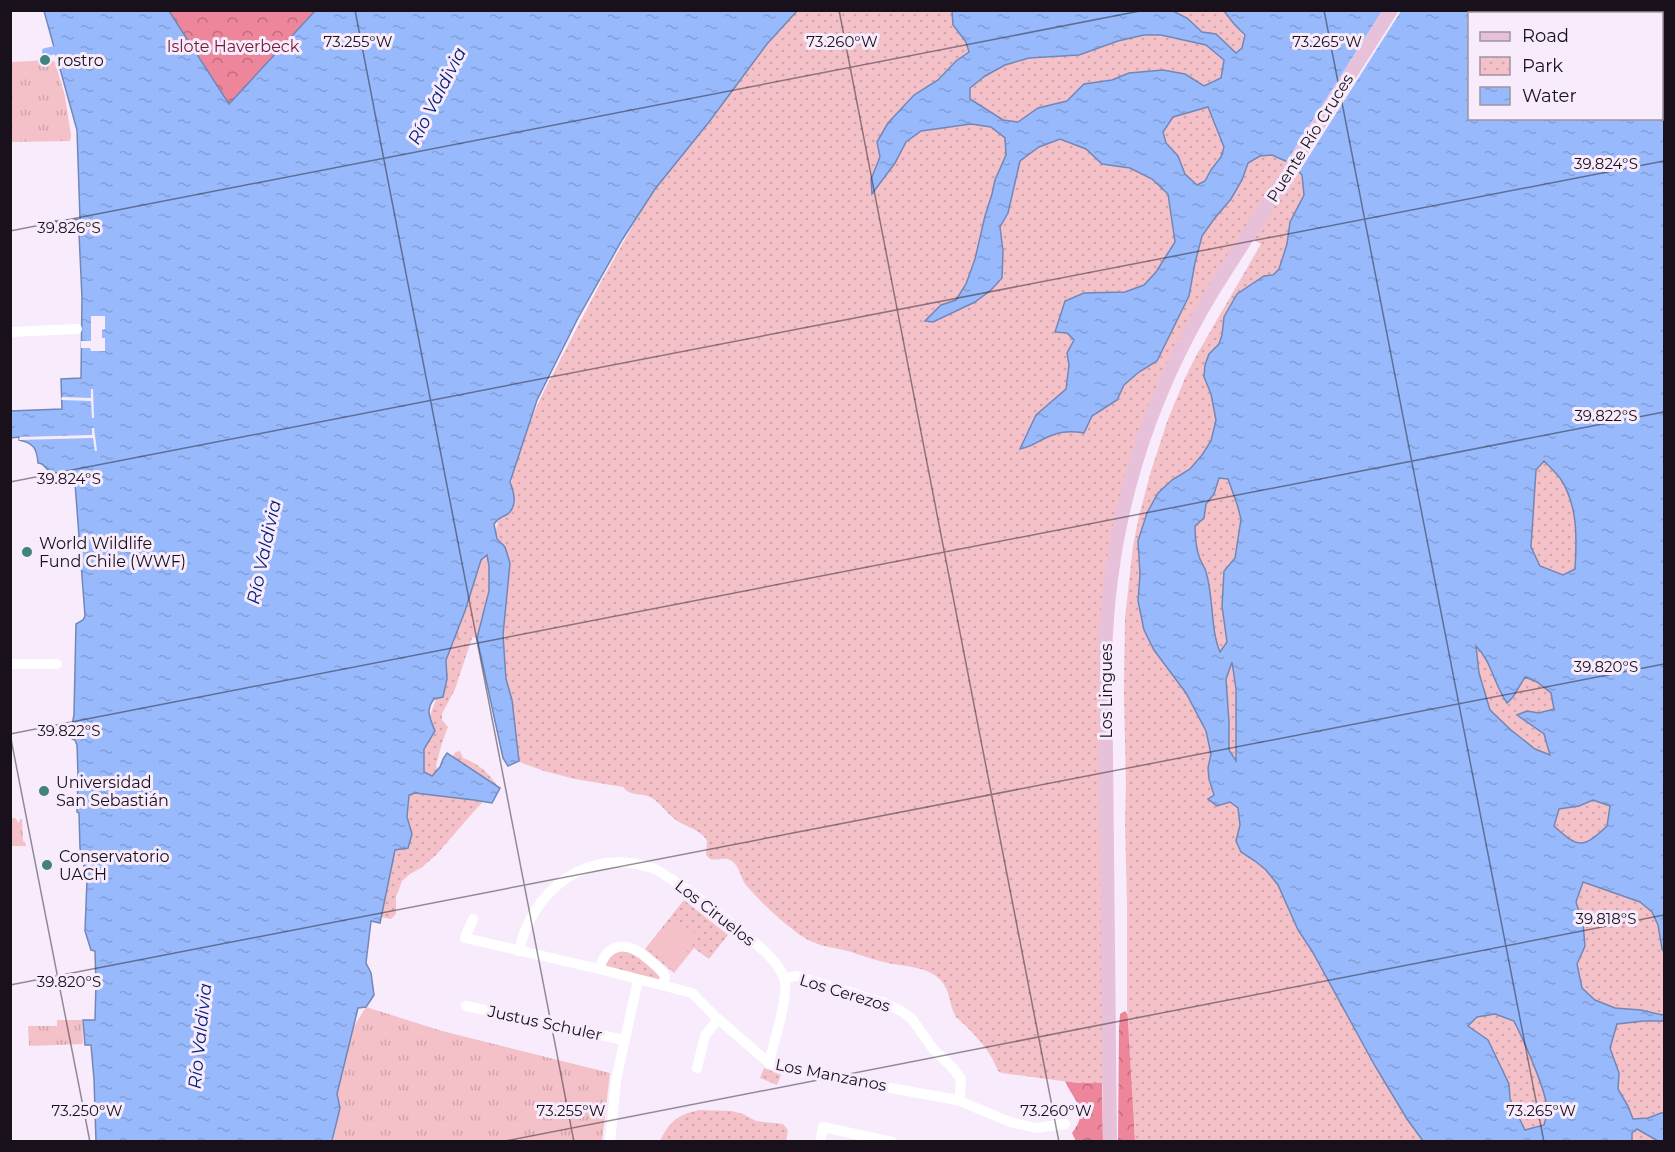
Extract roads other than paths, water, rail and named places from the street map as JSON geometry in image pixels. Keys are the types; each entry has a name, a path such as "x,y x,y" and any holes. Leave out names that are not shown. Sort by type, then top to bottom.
{"main road":[{"name":"Puente Río Cruces","path":"1229,265 1391,10"},
{"name":"Los Lingues","path":"1110,1142 1106,655 1113,559 1122,511 1149,419 1178,352 1229,265"}],"street":[{"path":"10,332 77,329"},
{"path":"10,664 57,664"},
{"name":"Los Ciruelos","path":"519,951 533,913 556,886 588,867 613,862 628,863 654,868 687,888 767,954 784,978"},
{"name":"Los Manzanos","path":"473,919 465,938 692,993 769,1063 787,1069 957,1100 1010,1122 1036,1128 1065,1124"},
{"path":"599,969 608,952 619,946 631,947 662,971 665,976 663,985"},
{"name":"Los Cerezos","path":"784,978 796,976 901,1011 912,1019 934,1050 961,1079 960,1094 957,1100"},
{"path":"769,1063 786,993 784,978"},
{"path":"610,1142 616,1080 638,980"},
{"name":"Justus Schuler","path":"466,1006 624,1040"},
{"path":"697,1068 705,1036 718,1019"},
{"path":"820,1142 823,1127 892,1142"}],"water":[{"path":"1645,10 1647,12 1468,12 1468,120 1663,120 1664,25 1664,952 1658,925 1652,912 1640,902 1583,882 1576,902 1583,923 1585,946 1577,964 1582,988 1595,1000 1615,1008 1664,1014 1664,1021 1617,1024 1610,1048 1619,1073 1618,1089 1633,1119 1648,1118 1664,1113 1664,1141 1658,1141 1637,1129 1632,1133 1632,1141 1423,1141 1375,1066 1312,951 1298,930 1278,885 1266,870 1241,852 1236,841 1240,825 1238,808 1230,802 1217,806 1208,799 1214,795 1209,779 1208,768 1211,754 1206,731 1186,693 1154,650 1144,630 1138,601 1140,574 1138,541 1147,513 1158,493 1172,480 1190,469 1211,441 1216,420 1211,394 1204,377 1205,365 1209,354 1219,344 1224,317 1237,294 1264,276 1273,275 1279,269 1287,244 1290,222 1304,195 1302,175 1290,163 1272,155 1260,156 1248,163 1242,180 1231,199 1202,236 1189,296 1157,361 1124,385 1117,400 1092,416 1084,433 1061,433 1020,449 1036,415 1066,389 1069,365 1067,353 1074,340 1067,333 1055,332 1065,301 1084,293 1125,292 1144,285 1156,272 1175,242 1168,194 1152,179 1130,168 1102,164 1086,149 1060,139 1039,147 1020,161 1008,213 1000,227 1003,251 1002,278 975,302 933,322 925,321 941,305 956,300 966,284 975,259 995,180 1006,155 1005,138 991,127 971,124 921,131 906,142 895,163 872,194 871,179 880,157 877,142 888,123 914,95 938,80 956,61 969,52 966,42 953,25 952,11 1173,11 1187,18 1202,32 1216,34 1236,53 1242,48 1245,35 1224,11","holes":["1144,35 1161,35 1206,45 1224,60 1221,78 1204,86 1185,74 1163,70 1129,73 1112,80 1084,84 1067,101 1038,108 1018,122 1003,120 970,99 970,88 1005,65 1029,58 1079,55 1118,41","1208,107 1224,147 1221,157 1205,181 1197,185 1185,174 1178,156 1166,143 1163,132 1173,117","1544,461 1560,478 1573,510 1576,534 1575,569 1563,575 1540,566 1531,547 1536,470","1219,478 1228,479 1241,519 1235,558 1224,571 1222,606 1227,642 1220,652 1206,570 1199,555 1195,526 1204,518 1206,504 1214,494","1476,646 1486,659 1507,703 1525,677 1537,682 1551,693 1554,709 1539,713 1527,711 1517,715 1544,734 1550,755 1535,749 1490,710 1479,673","1232,662 1236,689 1236,761 1229,750 1226,679","1593,800 1610,806 1607,826 1592,839 1580,843 1569,839 1554,826 1559,809 1579,806","1495,1014 1514,1021 1544,1092 1547,1111 1544,1125 1525,1130 1510,1099 1509,1084 1488,1040 1468,1026 1477,1017"]},
{"name":"Río Valdivia","path":"44,11 169,11 229,104 315,11 797,11 767,44 655,189 622,240 578,318 537,400 510,482 514,504 510,512 494,524 497,539 505,547 510,563 503,635 506,679 512,700 519,761 508,766 503,758 477,638 489,591 487,555 481,560 446,660 447,679 443,697 434,699 431,703 429,714 435,731 424,749 424,772 432,776 447,753 500,788 492,803 415,793 409,795 407,817 412,834 408,848 395,850 380,923 371,921 366,963 371,973 374,995 366,1007 358,1008 337,1094 340,1108 332,1141 96,1141 91,1045 85,1045 83,1020 95,1020 95,951 91,950 85,931 87,880 80,848 79,813 77,812 77,745 72,739 71,732 74,714 76,624 85,616 75,483 64,483 63,474 51,473 38,463 36,450 31,445 19,440 19,437 11,438 10,411 62,409 61,379 81,378 82,298 79,233 72,233 71,230 57,230 55,221 80,219 77,130"}],"waterway":[{"path":"46,52 65,48"}],"place":[{"name":"rostro","path":"45,60"},
{"name":"World Wildlife Fund Chile (WWF)","path":"27,552"},
{"name":"Universidad San Sebastián","path":"44,791"},
{"name":"Conservatorio UACH","path":"47,865"}],"park label":[{"name":"Islote Haverbeck","path":"233,46"}]}
